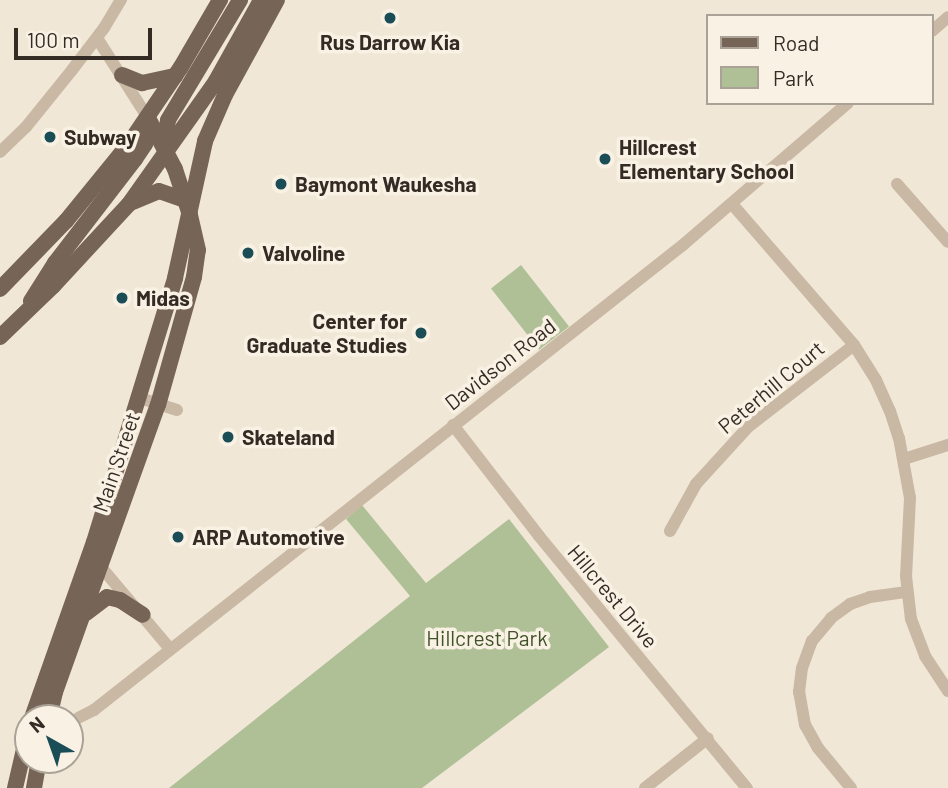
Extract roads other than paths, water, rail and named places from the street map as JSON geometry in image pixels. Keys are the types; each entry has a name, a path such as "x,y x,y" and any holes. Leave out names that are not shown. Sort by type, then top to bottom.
{"main road":[{"path":"0,289 66,221 148,118 220,0"},
{"path":"168,152 164,136 168,120 240,0"},
{"path":"0,335 25,313 129,204 168,152 229,60 261,0"},
{"path":"129,204 159,191 188,208 205,141 214,118 277,0"},
{"path":"122,75 142,83 175,76"},
{"path":"25,313 55,263 145,144 148,118"},
{"name":"Main Street","path":"38,704 158,405 180,330 198,250 188,208 168,152 148,118"},
{"name":"Main Street","path":"52,704 84,615 137,397 175,278 188,208"},
{"path":"0,304 46,255 66,221"},
{"path":"175,278 185,289 179,313 180,330"},
{"path":"84,615 92,606 107,597 120,600 143,615"}],"street":[{"path":"0,152 26,127 97,38 121,0"},
{"path":"934,29 948,17"},
{"path":"97,38 148,118"},
{"name":"Davidson Road","path":"84,715 94,710 732,204 846,105"},
{"path":"897,184 948,242"},
{"path":"732,204 854,345 876,380 890,411 904,459 911,522 907,592 911,619 921,648 948,691"},
{"name":"Peterhill Court","path":"670,531 685,500 733,443 763,414 854,345"},
{"path":"137,397 177,410"},
{"name":"Hillcrest Drive","path":"453,425 608,621 747,788"},
{"path":"904,459 948,445"},
{"path":"95,561 170,649"},
{"path":"851,788 818,748 805,725 799,692 802,668 812,641 831,618 850,604 870,597 907,592"},
{"path":"645,788 708,738"}],"place":[{"name":"Rus Darrow Kia","path":"390,18"},
{"name":"Subway","path":"50,137"},
{"name":"Hillcrest Elementary School","path":"605,159"},
{"name":"Baymont Waukesha","path":"281,184"},
{"name":"Valvoline","path":"248,253"},
{"name":"Midas","path":"122,298"},
{"name":"Center for Graduate Studies","path":"421,333"},
{"name":"Skateland","path":"228,437"},
{"name":"ARP Automotive","path":"178,537"}],"park label":[{"name":"Hillcrest Park","path":"487,638"}]}
